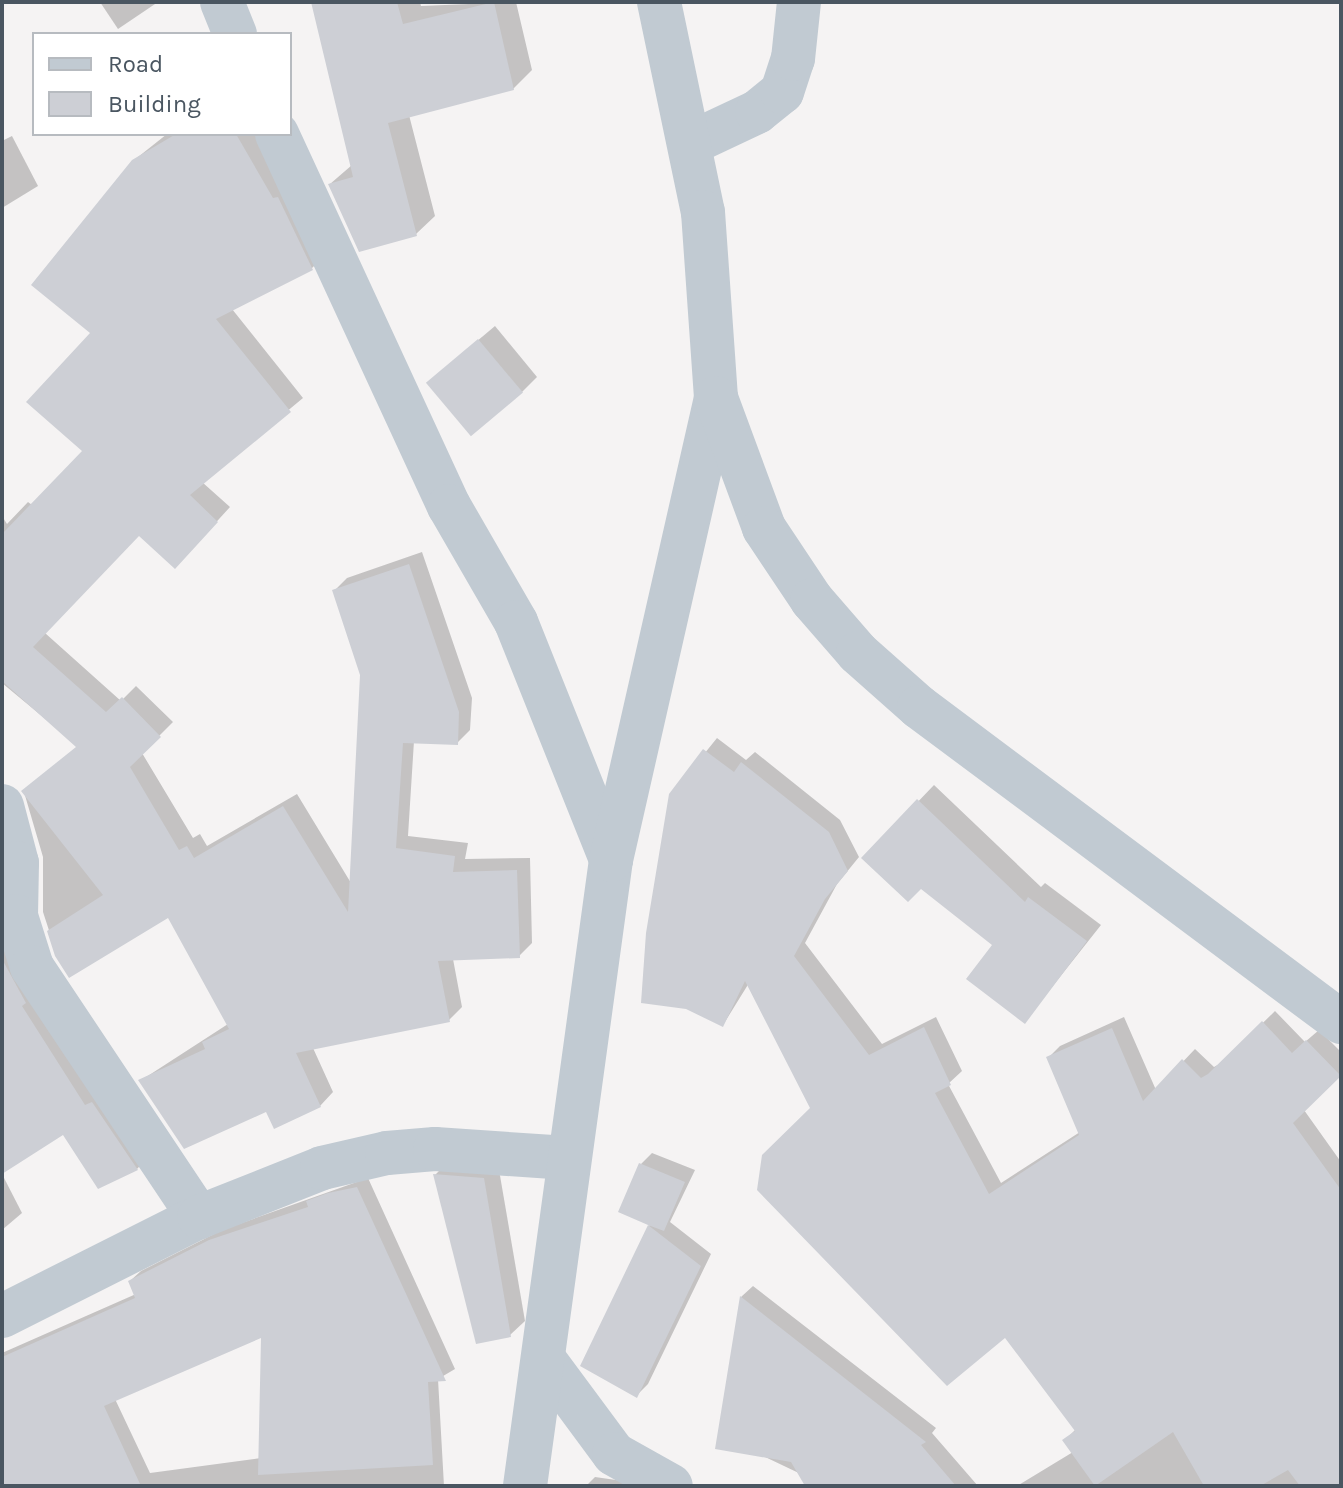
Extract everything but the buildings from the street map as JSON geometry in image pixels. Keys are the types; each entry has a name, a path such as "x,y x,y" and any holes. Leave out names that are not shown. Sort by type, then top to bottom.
{"street":[{"path":"222,2 234,32"},
{"path":"659,2 691,143 703,212 716,398 764,528 812,600 858,653 932,717 1341,1022"},
{"path":"691,143 757,112 782,92 793,59 799,2"},
{"path":"278,136 449,506 516,622 611,860"},
{"path":"525,1486 546,1362 568,1158 611,860 716,398"},
{"path":"2,806 17,863 16,916 32,967 199,1217"},
{"path":"2,1316 199,1217 322,1168 387,1153 435,1149 568,1158"},
{"path":"546,1362 614,1454 671,1486"}]}
